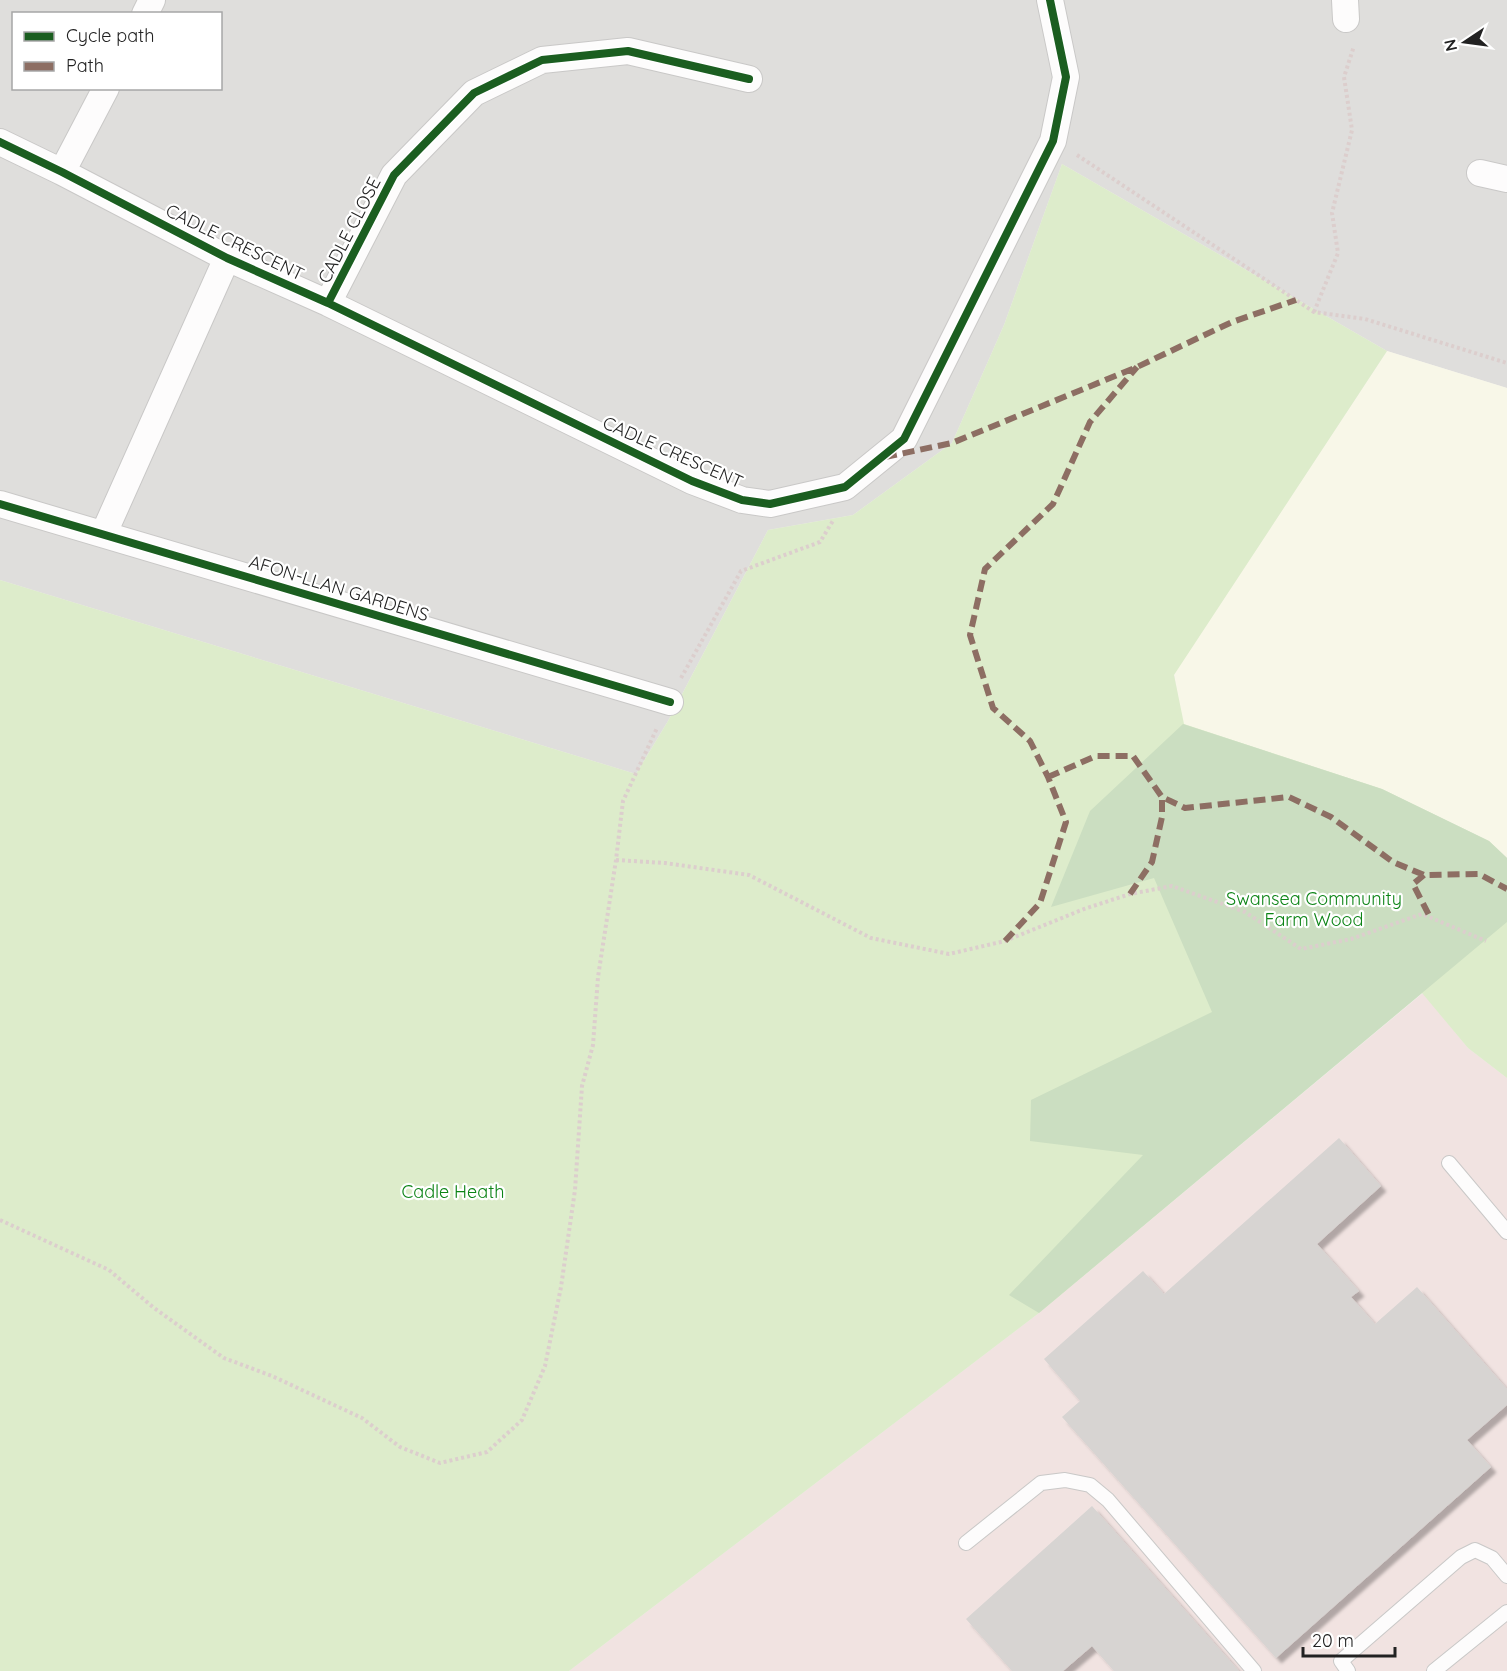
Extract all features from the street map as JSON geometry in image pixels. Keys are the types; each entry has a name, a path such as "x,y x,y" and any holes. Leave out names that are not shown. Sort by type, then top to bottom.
{"street":[{"name":"CADLE CRESCENT","path":"0,142 227,258 328,303 693,481 742,500 770,504 845,487 903,439 1053,141 1065,77 1050,0"},
{"name":"CADLE CLOSE","path":"328,303 394,175 474,93 542,60 628,51 749,79"},
{"path":"62,172 105,90"},
{"path":"1480,173 1507,179"},
{"path":"104,533 227,258"},
{"name":"AFON-LLAN GARDENS","path":"0,504 670,702"}],"lane":[{"path":"1449,1164 1507,1232"},
{"path":"966,1543 1041,1483 1065,1480 1090,1485 1108,1500 1254,1671"},
{"path":"1348,1671 1341,1662 1461,1557 1475,1550 1492,1558 1507,1576"},
{"path":"1434,1671 1507,1612"}],"path":[{"path":"1314,312 1338,253 1332,213 1352,130 1344,77 1358,34 1345,10"},
{"path":"1081,157 1314,312 1365,319 1507,363"},
{"path":"0,1220 108,1270 154,1308 224,1358 272,1376 362,1418 400,1447 440,1463 487,1452 522,1420 546,1366 561,1287 575,1190 582,1086 593,1045 598,977 623,801 670,702 741,571 820,542 835,518 845,487"},
{"path":"616,860 665,863 749,875 871,938 950,954 1005,941 1084,909 1130,894 1172,886 1245,912 1301,949 1351,939 1422,914 1486,941"}],"shaded area":[{"path":"0,0 1507,0 1507,388 1387,351 1062,164 1004,325 952,443 853,515 768,530 668,721 636,774 0,580"},
{"path":"1387,351 1507,388 1507,858 1489,841 1382,789 1183,724 1174,674"},
{"path":"1423,993 1468,1048 1507,1078 1507,1671 569,1671 1039,1313"}],"green space":[{"name":"Cadle Heath","path":"1062,164 1387,351 1174,675 1184,724 1382,789 1489,841 1507,858 1507,1078 1468,1048 1422,993 1039,1313 569,1671 0,1671 0,580 636,774 668,721 768,530 853,515 952,443 1004,325"},
{"name":"Swansea Community Farm Wood","path":"1183,724 1382,789 1489,841 1507,858 1507,922 1039,1313 1009,1295 1143,1155 1030,1141 1031,1100 1212,1012 1154,878 1051,907 1090,811"}],"building":[{"path":"1339,1138 1381,1186 1317,1244 1359,1291 1351,1297 1375,1324 1417,1287 1507,1389 1507,1405 1467,1440 1491,1467 1276,1658 1062,1417 1080,1401 1044,1359 1143,1271 1164,1294"},
{"path":"1092,1506 1239,1671 1114,1671 1092,1646 1063,1671 1012,1671 966,1619"}],"marked path":[{"path":"885,457 952,443 1137,367 1232,322 1296,300"},
{"path":"1005,941 1040,903 1066,822 1048,777 1030,741 993,708 970,635 985,569 1053,504 1090,422 1137,367"},
{"path":"1048,777 1096,756 1133,756 1162,797 1185,808 1289,797 1331,817 1393,862 1424,875 1479,874 1507,889"},
{"path":"1130,894 1152,862 1162,817 1162,797"},
{"path":"1424,875 1413,884 1430,917"}],"cycle path":[{"path":"0,142 227,258 328,303 692,481 742,500 770,504 845,487 904,439 1053,141 1066,77 1050,0"},
{"path":"328,303 394,175 474,93 542,60 628,51 749,79"},
{"path":"0,504 670,702"}]}
